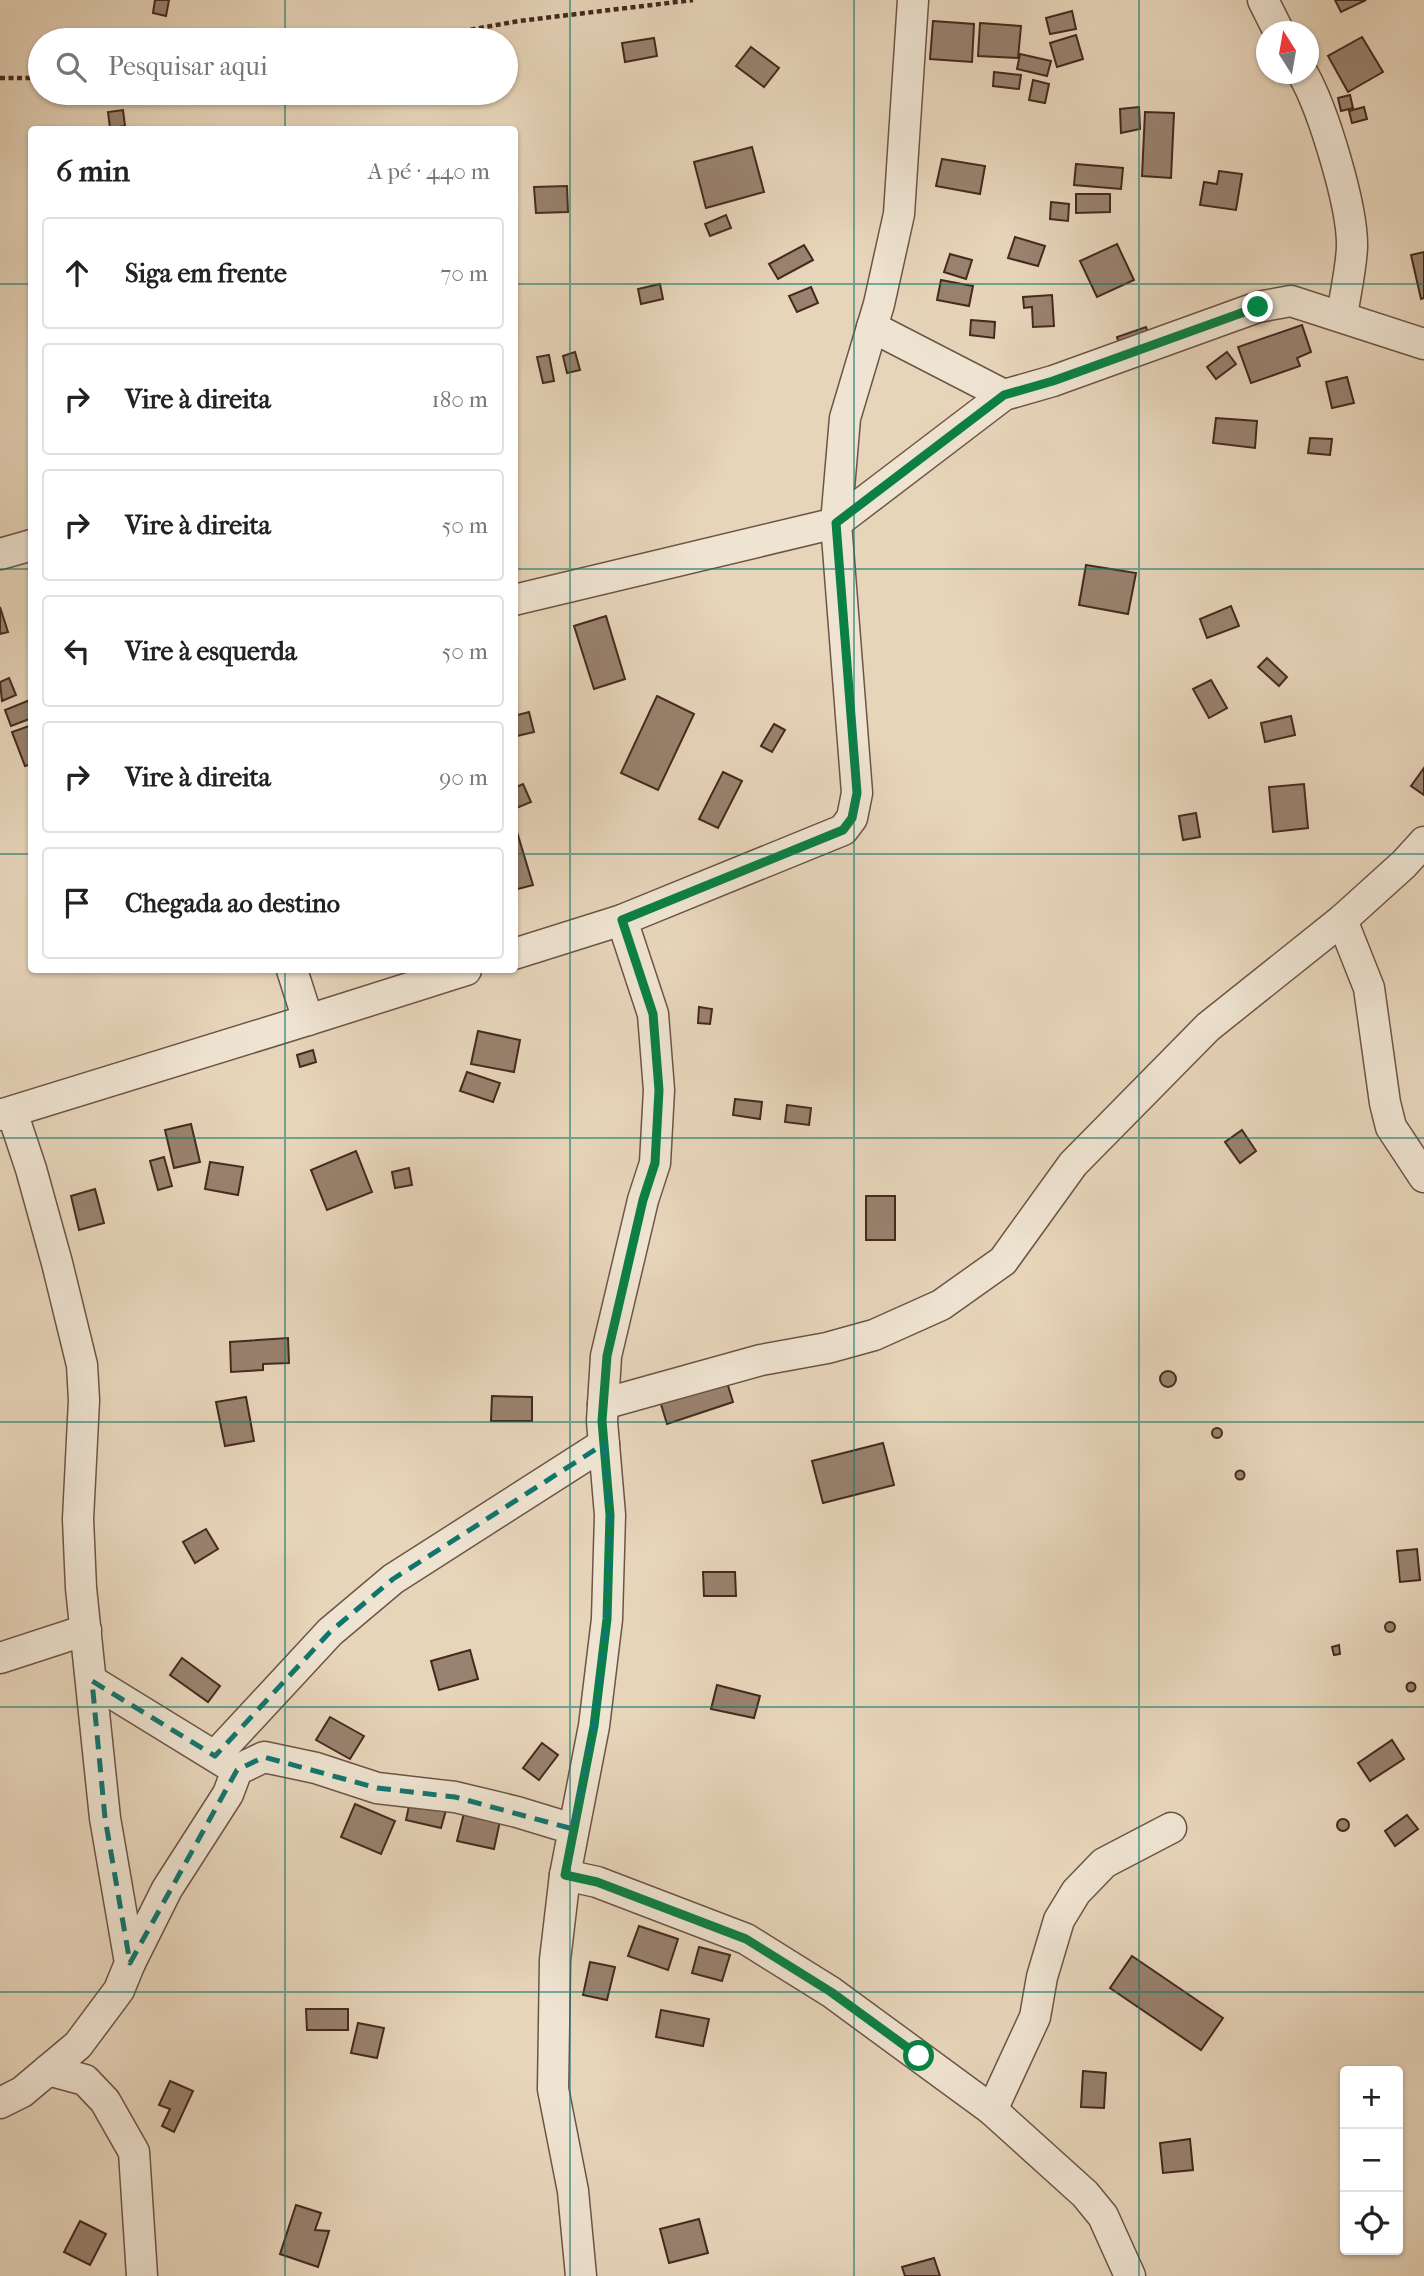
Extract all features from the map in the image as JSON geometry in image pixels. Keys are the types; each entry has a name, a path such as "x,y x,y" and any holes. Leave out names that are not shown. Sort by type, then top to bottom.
{"street":[{"path":"518,953 622,920 843,830 852,818 857,793 836,523 845,418 872,327 899,214 913,0"},
{"path":"1263,0 1274,21"},
{"path":"1307,84 1330,142 1348,208 1352,246 1342,317"},
{"path":"518,599 836,523 1004,395 1053,381 1258,307 1291,301 1424,344"},
{"path":"872,327 1004,395"},
{"path":"0,554 28,546"},
{"path":"603,1404 761,1360 827,1348 874,1335 941,1306 1003,1261 1073,1164 1208,1027 1342,920 1404,864 1424,842"},
{"path":"581,2276 573,2191 553,2089 555,1960 565,1875 594,1726 607,1619 610,1515 603,1404 607,1356 643,1200 655,1163 659,1090 653,1014 622,920"},
{"path":"1342,920 1369,988 1385,1103 1391,1127 1424,1177"},
{"path":"293,973 308,1020"},
{"path":"130,1963 105,1818 81,1588 78,1520 84,1400 82,1365 57,1263 6,1113 457,973"},
{"path":"0,2102 22,2092 78,2045 119,1990 167,1889 228,1794 226,1763 330,1632 393,1579 604,1444"},
{"path":"0,1658 86,1630"},
{"path":"92,1681 226,1763 264,1757 316,1768 377,1788 455,1797 573,1829"},
{"path":"992,2110 1035,2017 1042,1977 1059,1920 1076,1892 1104,1863 1171,1828"},
{"path":"565,1875 597,1882 746,1939 831,1992 992,2110 1085,2194 1103,2216 1130,2276"},
{"path":"48,2070 85,2080 105,2101 134,2152 142,2276"}],"path":[{"path":"480,28 693,0"},
{"path":"0,78 28,78"}],"highlighted area":[{"path":"604,1444 610,1515 607,1619 594,1726 573,1829 455,1797 377,1788 264,1757 237,1770 130,1963 105,1818 92,1681 215,1756 330,1632 393,1579"}],"building":[{"path":"155,0 169,0 166,16 153,13"},
{"path":"1335,0 1366,0 1341,12"},
{"path":"1072,11 1076,29 1050,34 1046,18"},
{"path":"933,21 974,24 972,62 930,59"},
{"path":"980,23 1021,26 1018,58 978,56"},
{"path":"1076,35 1083,59 1057,67 1050,43"},
{"path":"1362,37 1383,72 1348,92 1328,56"},
{"path":"654,38 657,56 625,62 622,43"},
{"path":"751,47 779,68 764,87 736,66"},
{"path":"1020,54 1051,61 1047,76 1017,69"},
{"path":"994,72 1021,75 1019,89 993,86"},
{"path":"1033,80 1049,84 1045,103 1029,100"},
{"path":"1350,95 1353,108 1341,111 1338,98"},
{"path":"1139,107 1140,129 1121,133 1120,109"},
{"path":"1364,107 1367,119 1352,123 1349,111"},
{"path":"123,110 125,126 110,126 108,112"},
{"path":"1145,112 1174,113 1171,178 1142,176"},
{"path":"752,147 764,192 706,208 694,162"},
{"path":"942,159 985,166 980,194 936,186"},
{"path":"1076,164 1123,168 1121,189 1074,185"},
{"path":"1219,171 1242,174 1236,210 1200,205 1204,182 1217,184"},
{"path":"567,186 568,212 536,213 534,187"},
{"path":"1076,194 1110,194 1110,212 1076,213"},
{"path":"1051,202 1069,204 1068,221 1050,219"},
{"path":"726,215 731,228 710,236 705,224"},
{"path":"1015,237 1045,246 1038,266 1008,258"},
{"path":"1117,244 1134,280 1097,297 1080,261"},
{"path":"804,245 813,260 778,279 769,264"},
{"path":"1424,252 1424,298 1421,299 1411,255"},
{"path":"950,254 972,260 966,279 944,272"},
{"path":"941,280 973,286 969,306 937,300"},
{"path":"660,284 663,299 641,304 638,289"},
{"path":"811,287 818,303 797,312 789,296"},
{"path":"1052,295 1054,326 1033,327 1032,307 1024,308 1023,297"},
{"path":"971,320 995,322 994,338 970,335"},
{"path":"1302,325 1311,352 1297,358 1300,366 1251,383 1238,347"},
{"path":"1146,327 1151,340 1122,351 1117,337"},
{"path":"575,352 580,370 567,373 563,356"},
{"path":"1227,352 1236,364 1216,379 1207,367"},
{"path":"549,355 554,381 543,383 537,357"},
{"path":"1347,377 1354,403 1332,408 1326,382"},
{"path":"1216,418 1257,421 1255,448 1213,443"},
{"path":"1310,438 1332,439 1330,455 1308,453"},
{"path":"1086,565 1136,573 1128,614 1079,605"},
{"path":"1231,606 1239,626 1207,638 1200,619"},
{"path":"0,607 8,632 0,634"},
{"path":"606,616 625,679 594,689 574,626"},
{"path":"1267,658 1287,677 1279,686 1258,667"},
{"path":"9,678 16,695 2,701 0,682"},
{"path":"1211,680 1227,708 1209,718 1193,689"},
{"path":"657,696 694,714 658,790 621,773"},
{"path":"28,701 28,720 11,726 5,710"},
{"path":"529,712 534,732 518,736 518,715"},
{"path":"1291,716 1295,735 1265,742 1261,723"},
{"path":"774,724 785,730 772,752 761,746"},
{"path":"28,726 28,765 25,766 12,732"},
{"path":"1424,768 1424,795 1411,786"},
{"path":"723,772 742,781 718,828 699,819"},
{"path":"523,784 531,802 518,807 518,786"},
{"path":"1304,784 1308,828 1273,832 1269,787"},
{"path":"1196,813 1200,837 1183,840 1179,816"},
{"path":"518,835 533,885 518,889"},
{"path":"699,1007 712,1009 710,1024 698,1023"},
{"path":"478,1031 520,1040 514,1072 471,1064"},
{"path":"313,1050 316,1062 300,1067 297,1055"},
{"path":"467,1072 500,1083 493,1102 460,1091"},
{"path":"735,1099 762,1102 760,1119 733,1115"},
{"path":"787,1105 811,1108 809,1125 785,1122"},
{"path":"191,1124 200,1162 174,1168 165,1130"},
{"path":"1242,1130 1256,1151 1240,1163 1225,1142"},
{"path":"356,1151 372,1192 327,1210 311,1170"},
{"path":"164,1157 172,1186 158,1190 150,1161"},
{"path":"210,1162 243,1167 238,1195 205,1189"},
{"path":"409,1168 412,1185 395,1188 392,1172"},
{"path":"95,1189 104,1223 79,1230 71,1196"},
{"path":"866,1196 895,1196 895,1240 866,1240"},
{"path":"288,1338 289,1363 263,1364 263,1370 231,1372 230,1342"},
{"path":"1165,1371 1171,1371 1176,1379 1174,1385 1165,1387 1160,1382 1160,1376"},
{"path":"726,1379 733,1402 667,1424 660,1401"},
{"path":"492,1396 532,1397 532,1421 491,1421"},
{"path":"246,1397 254,1441 225,1446 216,1402"},
{"path":"1217,1428 1221,1429 1221,1437 1217,1438 1213,1437 1212,1433 1213,1429"},
{"path":"883,1443 894,1485 823,1503 812,1461"},
{"path":"1240,1471 1244,1475 1240,1479 1236,1475"},
{"path":"206,1529 218,1549 195,1563 183,1542"},
{"path":"1417,1549 1420,1580 1400,1582 1397,1551"},
{"path":"703,1572 735,1572 736,1596 704,1596"},
{"path":"1390,1622 1394,1623 1394,1631 1390,1632 1386,1631 1385,1627 1386,1623"},
{"path":"1339,1645 1340,1654 1334,1655 1332,1647"},
{"path":"470,1650 478,1679 439,1690 431,1661"},
{"path":"182,1658 220,1686 208,1702 170,1675"},
{"path":"1411,1683 1415,1687 1411,1691 1407,1687"},
{"path":"717,1685 760,1696 754,1718 711,1709"},
{"path":"330,1717 364,1736 350,1759 316,1740"},
{"path":"1392,1740 1404,1759 1370,1781 1358,1763"},
{"path":"542,1743 558,1755 539,1780 523,1768"},
{"path":"410,1801 446,1810 441,1828 406,1820"},
{"path":"355,1804 395,1821 381,1854 341,1837"},
{"path":"464,1813 500,1821 494,1849 457,1841"},
{"path":"1407,1815 1418,1829 1395,1846 1385,1831"},
{"path":"1343,1819 1349,1825 1343,1831 1337,1825"},
{"path":"639,1926 678,1939 668,1970 628,1956"},
{"path":"699,1947 730,1955 722,1981 692,1973"},
{"path":"1132,1956 1223,2018 1201,2050 1110,1988"},
{"path":"590,1962 615,1967 607,2000 583,1995"},
{"path":"306,2009 348,2009 348,2030 307,2030"},
{"path":"661,2010 709,2019 703,2046 656,2037"},
{"path":"358,2023 384,2028 377,2058 351,2053"},
{"path":"1083,2071 1106,2073 1104,2108 1081,2107"},
{"path":"170,2081 193,2091 174,2132 162,2126 170,2109 159,2105"},
{"path":"1190,2139 1193,2170 1163,2173 1160,2143"},
{"path":"296,2205 321,2213 315,2230 329,2231 318,2267 280,2254"},
{"path":"699,2219 708,2253 669,2263 660,2229"},
{"path":"80,2221 106,2234 90,2265 64,2252"},
{"path":"934,2258 940,2276 905,2276 902,2267"}],"route":[{"path":"919,2056 831,1992 746,1939 597,1882 565,1875 594,1726 607,1619 610,1515 602,1421 607,1356 643,1200 655,1163 659,1090 653,1014 622,920 843,830 852,818 857,793 836,523 1004,395 1053,381 1258,307"}]}
